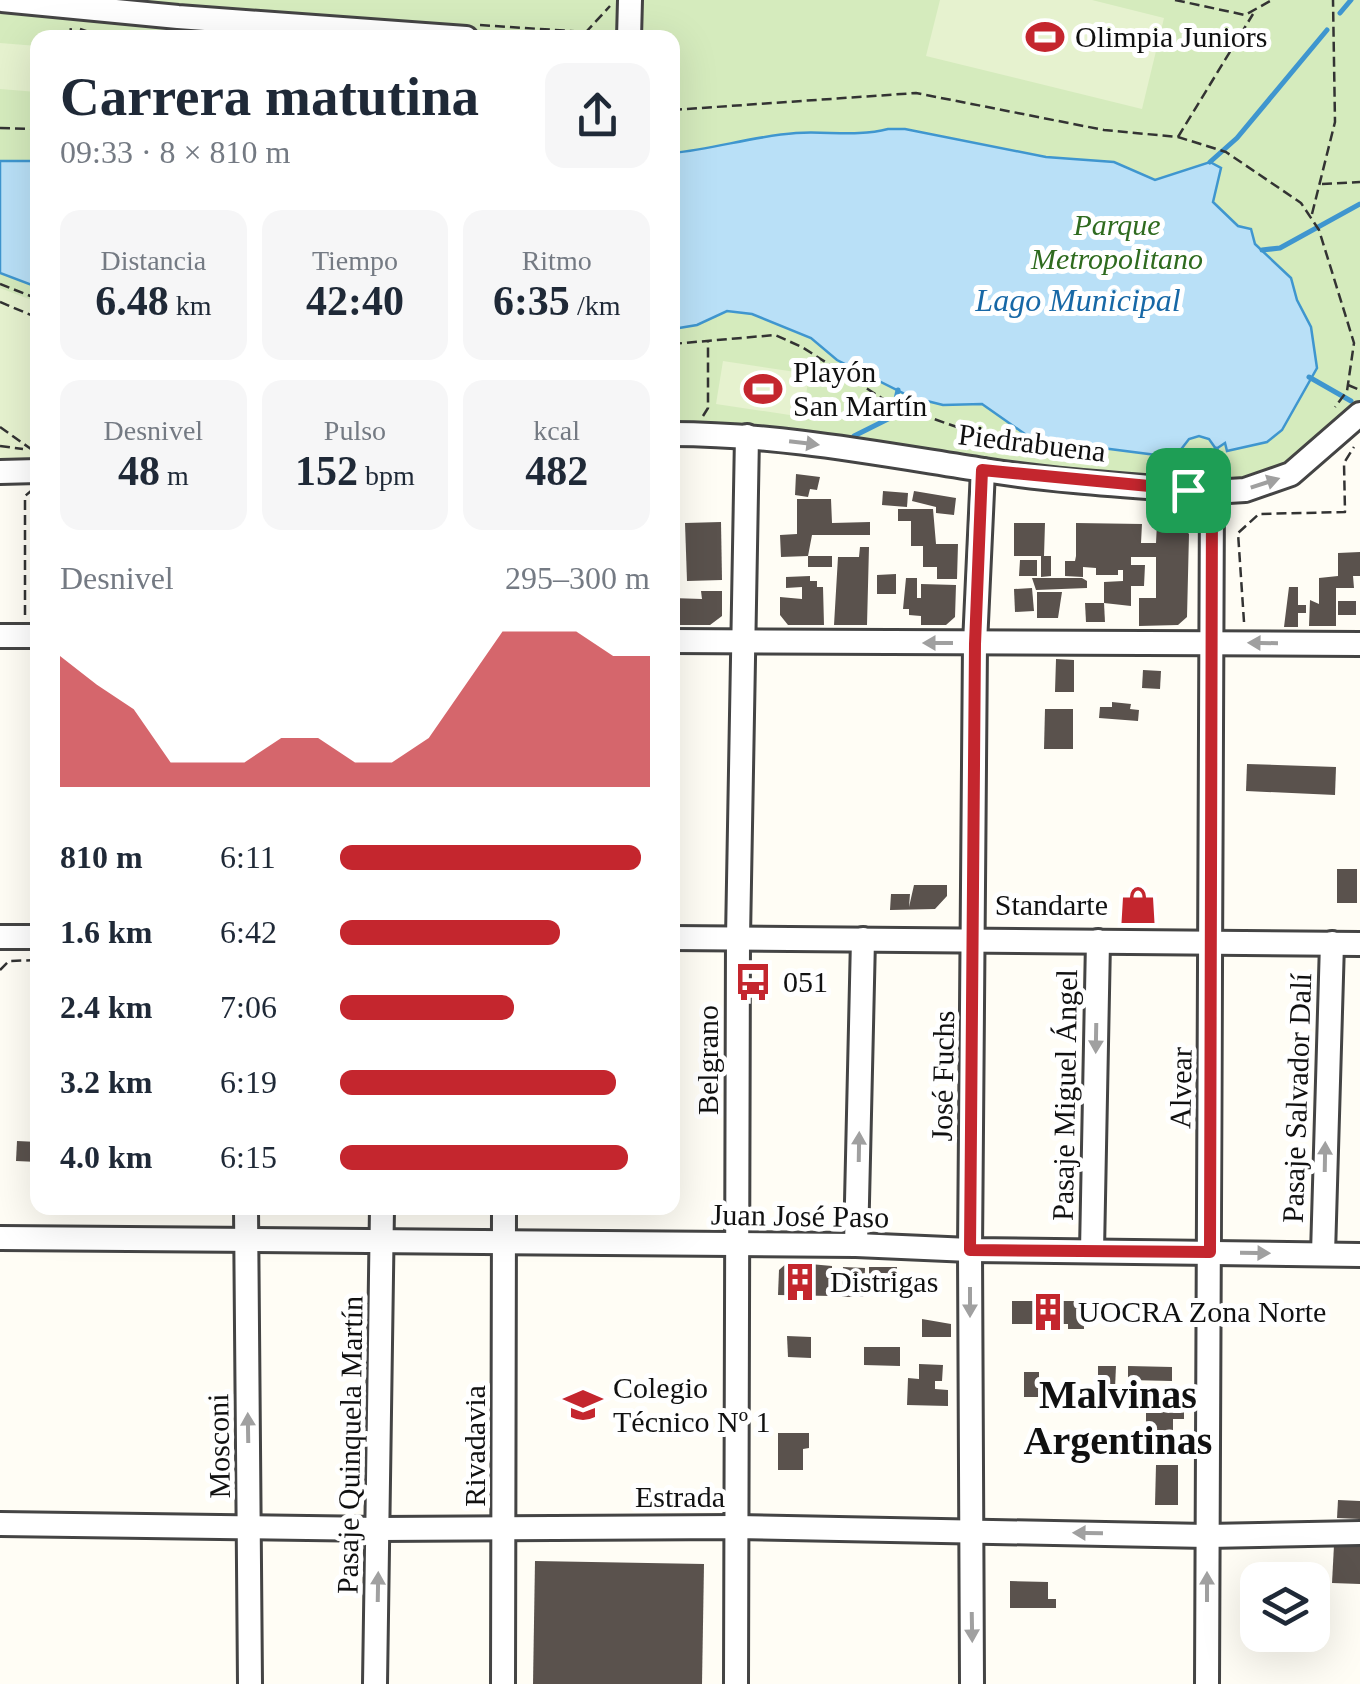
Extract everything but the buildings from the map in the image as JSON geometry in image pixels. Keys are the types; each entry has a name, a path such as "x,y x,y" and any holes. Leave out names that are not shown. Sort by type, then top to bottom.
{"street":[{"path":"2,0 355,30"},
{"path":"630,0 630,30"},
{"name":"Piedrabuena","path":"682,434 747,436 936,460 982,470 1212,492 1245,490 1291,474 1360,414"},
{"name":"Belgrano","path":"736,1684 738,938 747,436"},
{"path":"0,472 30,461"},
{"name":"José Fuchs","path":"972,1684 970,1250 975,644 982,470"},
{"name":"Alvear","path":"1207,1684 1212,492"},
{"path":"0,636 30,636"},
{"path":"680,640 1360,644"},
{"path":"0,937 30,937"},
{"path":"680,938 1360,944"},
{"path":"856,1244 863,939"},
{"name":"Pasaje Miguel Ángel","path":"1092,1250 1098,941"},
{"name":"Pasaje Salvador Dalí","path":"1323,1254 1332,943"},
{"name":"Mosconi","path":"246,1215 250,1684"},
{"name":"Pasaje Quinquela Martín","path":"375,1684 382,1215"},
{"name":"Rivadavia","path":"504,1215 504,1684"},
{"name":"Juan José Paso","path":"0,1238 856,1244 970,1250 1360,1255"},
{"name":"Estrada","path":"0,1524 379,1529 736,1527 1207,1536 1360,1534"}],"path":[{"path":"1175,0 1237,15 1252,14"},
{"path":"1178,138 1252,14 1272,0"},
{"path":"1312,216 1335,122 1333,0"},
{"path":"680,109 916,93 1104,130 1178,138 1226,152 1301,203 1319,230 1352,332 1354,354 1348,388 1338,403"},
{"path":"0,128 30,129"},
{"path":"1320,184 1360,182"},
{"path":"0,284 30,296"},
{"path":"0,302 30,315"},
{"path":"680,343 760,334 785,338 890,404 1030,452 1077,461"},
{"path":"682,434 708,408 708,339"},
{"path":"1348,388 1360,390"},
{"path":"0,427 30,456"},
{"path":"1250,628 1242,620 1238,532 1258,514 1345,512 1344,464 1357,441"},
{"path":"0,446 30,458"},
{"path":"25,615 25,496 30,492"},
{"path":"0,970 9,960 30,960"}],"green space":[{"name":"Parque Metropolitano","path":"0,0 1360,0 1360,414 1311,458 1245,490 680,435 680,30 30,30 30,471 0,472"},
{"name":"Olimpia Juniors","path":"940,0 1092,0 1164,18 1142,109 926,56"},
{"path":"0,43 30,45 30,91 0,89"},
{"path":"0,288 30,299 30,462 0,460"},
{"name":"Playón San Martín","path":"723,361 809,374 803,417 716,404"}],"water":[{"name":"Lago Municipal","path":"905,129 1046,157 1114,162 1155,180 1210,162 1221,168 1213,202 1238,226 1251,229 1255,244 1291,278 1311,327 1317,368 1282,430 1267,442 1227,451 1225,443 1216,449 1209,439 1199,436 1189,439 1179,452 1171,452 1172,457 1032,439 982,404 943,405 911,397 837,360 811,338 752,314 727,311 697,325 680,328 680,152 780,135"},
{"path":"0,161 30,161 30,284 0,273"}],"waterway":[{"path":"1340,13 1351,0"},
{"path":"1210,162 1237,138 1327,30"},
{"path":"1262,250 1280,248 1360,204"},
{"path":"1309,377 1351,401"},
{"path":"854,436 892,417 898,390"},
{"path":"1216,449 1229,483"}],"place":[{"name":"Olimpia Juniors","path":"1045,37"},
{"name":"Playón San Martín","path":"763,389"},
{"name":"Standarte","path":"1138,905"},
{"name":"051","path":"753,982"},
{"name":"Distrigas","path":"800,1282"},
{"name":"UOCRA Zona Norte","path":"1048,1312"},
{"name":"Colegio Técnico Nº 1","path":"583,1405"}],"district":[{"name":"Malvinas Argentinas","path":"1118,1417"}],"route":[{"path":"982,470 1188,490 1212,492 1210,1252 970,1250 975,644 982,470"}]}
